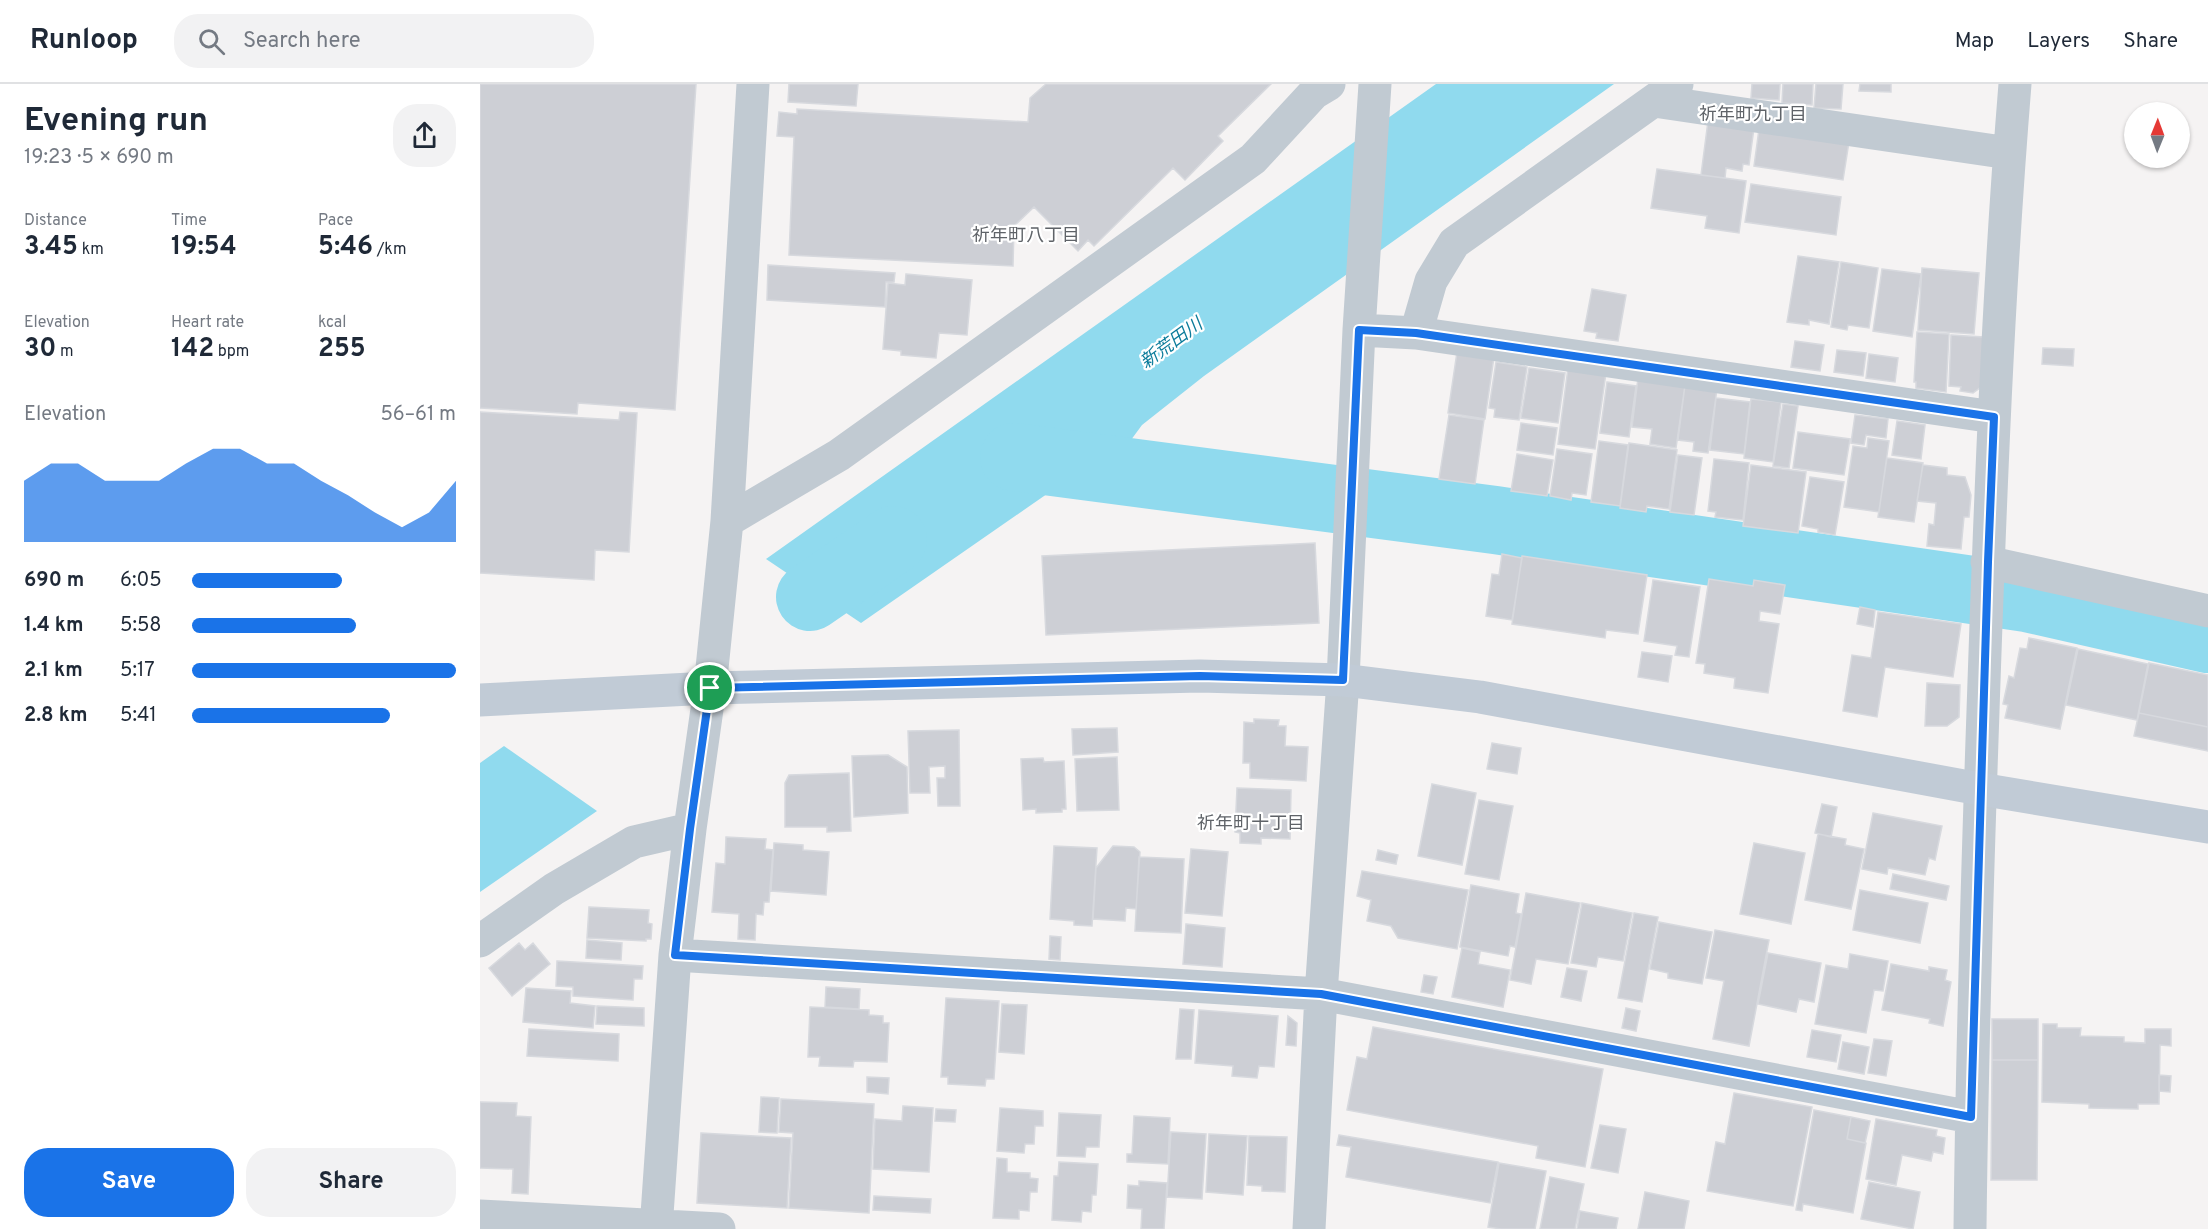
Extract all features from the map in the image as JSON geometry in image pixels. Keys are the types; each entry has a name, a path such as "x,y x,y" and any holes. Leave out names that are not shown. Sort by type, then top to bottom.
{"street":[{"path":"656,1227 675,955 710,688 727,521 753,84"},
{"path":"727,521 839,455 1253,159 1314,93 1329,84"},
{"path":"1970,1229 1971,1117 1987,569 2009,153 2015,84"},
{"path":"1309,1229 1321,994 1343,680 1360,325 1375,89"},
{"path":"1416,333 1431,281 1454,243 1666,92 2009,153"},
{"path":"1360,325 1994,417"},
{"path":"1987,569 2208,611"},
{"path":"480,700 710,688 1200,676 1343,680 1480,697 1980,789 2208,827"},
{"path":"480,941 554,889 634,842 690,829"},
{"path":"675,955 1321,994 1971,1117"},
{"path":"480,1216 719,1229"}],"water":[{"path":"1436,84 1614,84 1204,376 1142,425 1128,444 1085,483 1057,487 861,623 766,559"},
{"path":"504,746 597,811 480,892 480,763"}],"building":[{"path":"480,84 696,84 675,410 578,403 577,414 480,408"},
{"path":"789,84 858,84 856,106 788,102"},
{"path":"1046,84 1271,84 1218,136 1223,141 1185,180 1173,168 1094,246 1088,240 1078,251 1034,207 1014,226 1013,266 789,255 794,137 777,136 779,112 797,114 797,109 1028,122 1030,98"},
{"path":"1752,84 1780,84 1779,100 1751,98"},
{"path":"1783,84 1813,84 1812,105 1782,103"},
{"path":"1816,84 1843,84 1841,109 1814,108"},
{"path":"1860,84 1891,84 1891,92 1859,91"},
{"path":"1708,121 1754,128 1749,165 1743,164 1742,171 1726,168 1725,178 1701,175"},
{"path":"1759,129 1849,142 1843,180 1754,166"},
{"path":"1657,169 1746,181 1739,233 1705,228 1707,216 1651,208"},
{"path":"1751,184 1841,197 1836,235 1745,222"},
{"path":"1798,256 1839,262 1829,324 1809,320 1809,325 1787,322"},
{"path":"1841,262 1878,268 1869,328 1848,325 1847,330 1831,327"},
{"path":"768,265 895,273 894,282 886,282 885,307 767,300"},
{"path":"1922,268 1979,273 1974,334 1918,330"},
{"path":"1882,269 1921,274 1912,337 1873,331"},
{"path":"906,274 972,280 967,335 939,333 936,358 901,355 901,351 883,349 888,283 905,285"},
{"path":"1592,289 1626,295 1618,341 1596,338 1597,333 1584,331"},
{"path":"1917,332 1949,334 1946,392 1916,388 1916,382 1914,382"},
{"path":"1951,335 1984,337 1981,387 1973,393 1960,391 1961,387 1949,386"},
{"path":"1795,341 1824,345 1820,371 1791,367"},
{"path":"2043,348 2074,349 2073,366 2042,364"},
{"path":"1837,350 1866,353 1863,376 1834,372"},
{"path":"1457,352 1494,357 1485,419 1448,413"},
{"path":"1869,354 1898,358 1895,382 1866,378"},
{"path":"1496,362 1527,367 1519,420 1494,417 1495,409 1489,408"},
{"path":"1529,368 1565,373 1558,423 1521,418"},
{"path":"1568,368 1606,373 1595,449 1558,444"},
{"path":"1638,378 1685,385 1676,448 1650,444 1652,429 1632,427"},
{"path":"1607,382 1636,386 1629,437 1600,433"},
{"path":"1685,385 1717,389 1708,453 1693,451 1694,442 1678,440"},
{"path":"1716,398 1750,402 1744,454 1710,450"},
{"path":"1751,399 1781,402 1773,462 1744,458"},
{"path":"1783,404 1798,406 1789,468 1773,466"},
{"path":"480,412 619,420 620,412 637,413 629,552 595,550 594,580 480,573"},
{"path":"1449,415 1484,420 1475,484 1439,479"},
{"path":"1855,415 1888,419 1886,438 1866,435 1864,445 1851,443"},
{"path":"1897,421 1925,425 1921,459 1892,455"},
{"path":"1521,423 1557,428 1553,455 1517,450"},
{"path":"1798,432 1850,439 1844,475 1793,468"},
{"path":"1868,438 1889,441 1879,512 1844,507 1853,446 1867,448"},
{"path":"1599,441 1628,445 1620,506 1591,502"},
{"path":"1629,443 1677,450 1669,509 1647,506 1646,512 1620,508"},
{"path":"1557,449 1592,454 1586,495 1572,493 1571,500 1550,496"},
{"path":"1517,454 1553,460 1547,496 1511,491"},
{"path":"1678,455 1702,458 1694,515 1670,512"},
{"path":"1887,458 1923,463 1914,522 1878,517"},
{"path":"1714,459 1749,463 1743,520 1715,517 1716,512 1708,511"},
{"path":"1751,465 1806,472 1798,533 1743,526"},
{"path":"1923,465 1947,468 1947,475 1965,477 1971,495 1969,517 1964,517 1961,549 1927,546 1929,524 1934,525 1936,503 1917,501"},
{"path":"1810,477 1844,482 1835,535 1802,526"},
{"path":"1315,543 1319,623 1046,635 1042,556"},
{"path":"1502,554 1522,558 1512,620 1486,616 1492,574 1499,575"},
{"path":"1522,556 1647,575 1638,634 1606,630 1605,638 1512,624"},
{"path":"1709,579 1753,586 1754,580 1785,585 1780,614 1760,611 1759,621 1779,624 1768,693 1734,688 1735,678 1704,673 1705,664 1696,663"},
{"path":"1653,580 1700,587 1689,657 1675,655 1677,646 1644,641"},
{"path":"1860,607 1875,610 1873,627 1857,624"},
{"path":"1878,612 1961,624 1953,677 1885,667 1877,717 1843,711 1852,655 1871,658"},
{"path":"2029,638 2077,648 2060,729 2005,718 2008,705 2003,704 2009,676 2014,678 2020,648 2027,649"},
{"path":"2078,649 2148,664 2137,720 2066,705"},
{"path":"1642,652 1672,656 1668,682 1638,677"},
{"path":"2149,663 2208,675 2208,727 2139,713"},
{"path":"1927,683 1960,685 1959,717 1947,726 1925,726"},
{"path":"2139,713 2208,727 2208,751 2134,736"},
{"path":"1254,719 1279,720 1278,726 1286,726 1285,746 1308,747 1306,781 1250,778 1250,763 1243,763 1244,722 1254,723"},
{"path":"1117,728 1118,752 1073,755 1072,729"},
{"path":"959,730 960,806 938,806 937,778 945,778 945,766 929,767 930,793 910,793 908,731"},
{"path":"1492,743 1521,748 1517,774 1487,769"},
{"path":"888,755 907,767 908,813 854,817 852,756"},
{"path":"1117,757 1119,810 1077,811 1075,759"},
{"path":"1043,758 1044,762 1064,761 1066,809 1062,809 1062,812 1036,813 1036,809 1023,810 1021,759"},
{"path":"849,773 851,831 827,832 827,827 785,827 785,783 789,775"},
{"path":"1432,784 1476,793 1462,865 1418,856"},
{"path":"1237,788 1291,790 1290,839 1261,838 1261,844 1240,843 1240,833 1235,832"},
{"path":"1479,800 1513,806 1499,880 1465,874"},
{"path":"1822,804 1837,807 1831,837 1815,833"},
{"path":"1873,813 1942,826 1935,860 1929,858 1925,875 1888,868 1887,874 1862,869"},
{"path":"1818,834 1846,839 1845,845 1864,849 1851,909 1805,900"},
{"path":"726,837 766,839 765,849 773,850 769,902 764,902 763,915 756,914 755,940 738,939 739,914 712,912 716,863 725,864"},
{"path":"774,843 803,845 803,850 829,852 826,895 771,891"},
{"path":"1754,843 1805,853 1791,924 1740,914"},
{"path":"1054,846 1097,848 1092,926 1074,925 1074,921 1050,919"},
{"path":"1113,846 1134,847 1140,852 1136,909 1126,908 1125,921 1093,919 1096,868"},
{"path":"1191,849 1228,852 1222,916 1185,913"},
{"path":"1378,850 1398,855 1396,864 1376,860"},
{"path":"1139,857 1184,859 1181,933 1135,931"},
{"path":"1362,871 1468,890 1457,949 1398,938 1391,926 1367,921 1371,900 1357,896"},
{"path":"1893,874 1949,886 1946,900 1890,889"},
{"path":"1471,885 1519,894 1516,913 1521,914 1515,947 1510,946 1508,956 1460,947"},
{"path":"1860,890 1928,903 1920,943 1853,930"},
{"path":"1526,893 1580,903 1568,964 1536,959 1531,984 1510,980"},
{"path":"1582,903 1632,913 1623,961 1598,957 1596,967 1571,963"},
{"path":"589,907 649,910 648,923 652,924 651,939 646,939 646,941 587,938"},
{"path":"1634,913 1658,917 1642,1002 1618,998"},
{"path":"1659,922 1712,932 1702,984 1668,978 1668,973 1650,969"},
{"path":"1186,924 1225,928 1222,967 1183,964"},
{"path":"1715,930 1769,940 1749,1046 1713,1039 1724,981 1706,978"},
{"path":"1050,936 1061,937 1060,960 1049,959"},
{"path":"587,940 622,943 621,960 586,958"},
{"path":"519,943 525,950 533,943 550,964 512,996 489,968"},
{"path":"1462,948 1480,952 1478,964 1510,970 1503,1007 1452,997"},
{"path":"1768,953 1821,963 1814,1002 1799,999 1796,1012 1758,1004"},
{"path":"1850,954 1888,961 1883,991 1874,990 1866,1033 1815,1024 1826,965 1848,969"},
{"path":"557,961 643,966 642,979 634,979 633,1000 573,996 573,987 556,986"},
{"path":"1891,964 1929,971 1929,967 1947,970 1945,980 1951,982 1943,1026 1929,1023 1930,1019 1882,1010"},
{"path":"1567,968 1587,971 1581,1001 1561,997"},
{"path":"1424,975 1437,977 1433,994 1421,992"},
{"path":"826,987 860,989 859,1009 825,1007"},
{"path":"526,988 571,991 570,1003 595,1006 593,1028 523,1022"},
{"path":"946,998 999,1001 994,1079 986,1079 985,1086 948,1084 948,1077 941,1077"},
{"path":"1002,1004 1027,1005 1024,1054 999,1052"},
{"path":"597,1006 644,1008 644,1026 596,1024"},
{"path":"810,1007 869,1010 869,1015 883,1016 883,1023 889,1023 887,1062 854,1061 853,1067 819,1066 820,1057 808,1057"},
{"path":"1626,1008 1640,1011 1636,1031 1622,1028"},
{"path":"1180,1009 1194,1010 1191,1059 1176,1059"},
{"path":"1199,1010 1278,1016 1274,1067 1259,1066 1257,1078 1232,1076 1233,1066 1195,1063"},
{"path":"1288,1016 1297,1023 1296,1046 1286,1045"},
{"path":"1992,1019 2038,1019 2038,1060 1992,1060"},
{"path":"2043,1024 2057,1024 2057,1028 2081,1028 2080,1036 2124,1037 2124,1042 2145,1043 2145,1029 2171,1029 2171,1046 2160,1045 2159,1104 2138,1104 2138,1109 2089,1108 2089,1104 2042,1102"},
{"path":"1373,1027 1603,1069 1585,1167 1536,1158 1538,1146 1347,1110 1357,1057 1367,1059"},
{"path":"529,1029 619,1034 618,1061 527,1056"},
{"path":"1812,1030 1841,1035 1836,1062 1807,1057"},
{"path":"1874,1039 1892,1041 1886,1076 1868,1073"},
{"path":"1843,1042 1869,1047 1864,1074 1838,1069"},
{"path":"1992,1060 2038,1060 2037,1180 1991,1180"},
{"path":"2159,1075 2171,1076 2170,1092 2159,1091"},
{"path":"867,1077 889,1078 888,1094 867,1092"},
{"path":"1734,1093 1812,1107 1793,1206 1707,1191 1716,1142 1725,1144"},
{"path":"761,1097 779,1098 777,1133 759,1132"},
{"path":"781,1099 874,1104 869,1213 789,1208 793,1133 779,1132"},
{"path":"480,1102 517,1103 516,1116 531,1117 528,1194 512,1193 513,1169 480,1168"},
{"path":"903,1106 933,1108 929,1172 873,1169 875,1119 902,1121"},
{"path":"1000,1108 1043,1111 1043,1126 1035,1126 1034,1144 1025,1144 1024,1153 997,1151"},
{"path":"936,1109 956,1110 955,1122 935,1121"},
{"path":"1814,1110 1851,1117 1847,1139 1866,1143 1853,1213 1803,1204 1802,1211 1796,1210"},
{"path":"1059,1113 1101,1115 1099,1147 1086,1147 1085,1157 1057,1156"},
{"path":"1134,1116 1170,1118 1168,1164 1127,1162 1127,1154 1132,1154"},
{"path":"1851,1117 1870,1121 1865,1143 1847,1139"},
{"path":"1876,1119 1937,1130 1936,1136 1945,1138 1943,1154 1933,1152 1931,1161 1902,1155 1896,1185 1866,1179"},
{"path":"1600,1125 1626,1129 1618,1173 1591,1168"},
{"path":"1171,1132 1206,1134 1202,1199 1167,1197"},
{"path":"701,1133 791,1138 787,1208 697,1203"},
{"path":"1209,1134 1247,1136 1243,1195 1206,1192"},
{"path":"1339,1135 1498,1162 1490,1203 1346,1177 1351,1147 1337,1145"},
{"path":"1249,1136 1287,1137 1285,1192 1262,1191 1262,1186 1247,1185"},
{"path":"997,1158 1007,1159 1007,1172 1030,1173 1030,1178 1038,1179 1037,1192 1030,1192 1029,1211 1019,1210 1019,1219 993,1218"},
{"path":"1059,1162 1098,1164 1096,1195 1092,1195 1091,1212 1082,1211 1081,1222 1052,1220 1054,1176 1058,1176"},
{"path":"1499,1163 1546,1171 1535,1229 1488,1227"},
{"path":"1550,1177 1584,1184 1575,1229 1540,1229"},
{"path":"1139,1181 1167,1183 1164,1229 1141,1229 1142,1209 1127,1208 1128,1185 1139,1186"},
{"path":"1869,1182 1920,1192 1913,1229 1861,1219"},
{"path":"1645,1192 1689,1201 1684,1229 1638,1229"},
{"path":"874,1196 931,1199 930,1213 873,1210"},
{"path":"1580,1211 1618,1218 1616,1229 1577,1229"}],"waterway":[{"path":"1014,457 1495,520 2027,598 2208,639"},
{"name":"新荒田川","path":"810,597 893,540"}],"district":[{"name":"祈年町九丁目","path":"1753,114"},
{"name":"祈年町八丁目","path":"1026,235"},
{"name":"祈年町十丁目","path":"1251,823"}],"route":[{"path":"1359,330 1416,333 1994,417 1971,1117 1321,994 675,955 710,688 1200,676 1343,680 1359,330"}]}
